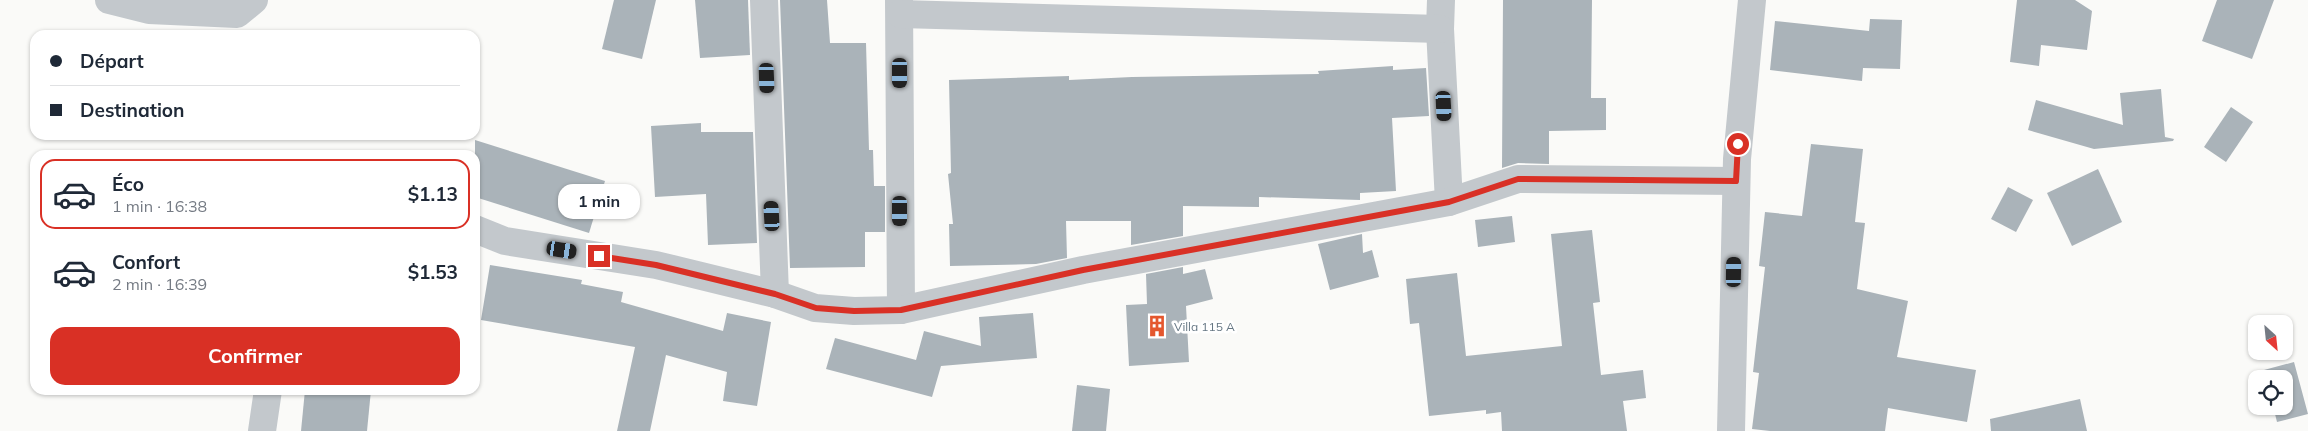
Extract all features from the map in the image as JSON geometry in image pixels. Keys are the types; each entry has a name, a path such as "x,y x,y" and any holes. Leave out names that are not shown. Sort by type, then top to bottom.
{"street":[{"path":"109,0 149,10 238,14 254,0"},
{"path":"764,0 775,294"},
{"path":"1441,0 1440,29 1449,202"},
{"path":"1731,431 1736,181 1740,116 1752,0"},
{"path":"901,310 900,7 1440,29"},
{"path":"480,231 505,241 656,265 775,294 816,308 854,311 901,310 1083,270 1449,202 1518,179 1736,181"},
{"path":"262,431 267,395"}],"building":[{"path":"614,0 656,0 642,59 602,49"},
{"path":"695,0 748,0 750,55 700,58"},
{"path":"780,0 827,0 830,43 866,43 869,150 873,150 874,186 885,186 885,232 865,232 865,267 790,268"},
{"path":"1503,0 1592,0 1591,98 1606,98 1606,130 1549,131 1549,164 1518,163 1502,168"},
{"path":"2017,0 2075,0 2092,11 2087,50 2041,45 2039,66 2010,62"},
{"path":"2217,0 2274,0 2252,59 2202,41"},
{"path":"1870,19 1902,20 1900,69 1863,68 1862,81 1770,70 1775,21 1869,31"},
{"path":"1393,66 1393,70 1426,68 1429,116 1392,118 1396,191 1360,193 1360,200 1259,197 1259,207 1183,206 1183,236 1131,245 1131,221 1066,221 1067,258 1036,264 950,266 949,224 953,224 948,174 951,173 949,80 1069,76 1069,80 1319,74 1318,71"},
{"path":"2161,89 2165,137 2174,139 2173,141 2094,149 2028,130 2036,100 2123,125 2120,93"},
{"path":"2231,107 2253,122 2226,162 2204,147"},
{"path":"701,123 701,132 753,132 757,243 708,245 706,194 655,197 651,126"},
{"path":"475,140 605,181 589,233 480,199 480,150 475,150"},
{"path":"1811,144 1863,149 1855,222 1865,223 1857,289 1908,301 1897,357 1976,370 1967,422 1888,408 1885,431 1770,431 1752,429 1759,373 1753,372 1765,267 1759,266 1765,212 1802,216"},
{"path":"2098,169 2122,222 2072,246 2047,193"},
{"path":"2008,187 2033,200 2016,232 1991,219"},
{"path":"1512,216 1515,242 1478,247 1475,220"},
{"path":"1592,230 1600,302 1593,303 1601,375 1643,370 1646,398 1623,401 1627,431 1502,431 1501,412 1486,414 1486,410 1429,416 1419,323 1410,324 1406,279 1457,273 1466,356 1562,346 1551,234"},
{"path":"1362,234 1363,253 1372,250 1379,277 1330,290 1318,244"},
{"path":"490,265 582,280 581,284 623,292 621,302 723,331 727,313 771,322 757,406 723,401 727,372 666,355 650,431 617,431 635,347 481,320"},
{"name":"Villa 115 A","path":"1183,267 1183,274 1205,269 1213,299 1186,306 1189,362 1129,366 1126,305 1147,304 1146,274"},
{"path":"1033,313 1037,358 941,366 932,397 826,369 835,338 916,360 924,331 981,346 979,317"},
{"path":"2294,362 2308,414 2277,422 2275,415 2293,415 2293,370 2264,370"},
{"path":"1077,385 1110,389 1106,431 1072,431"},
{"path":"305,395 371,395 367,431 301,431"},
{"path":"2080,399 2087,431 1991,431 1990,419"}],"place":[{"name":"Villa 115 A","path":"1157,326"}],"route":[{"path":"599,256 656,265 775,294 816,308 854,311 901,310 1083,270 1449,202 1518,179 1736,181 1738,144"}]}
